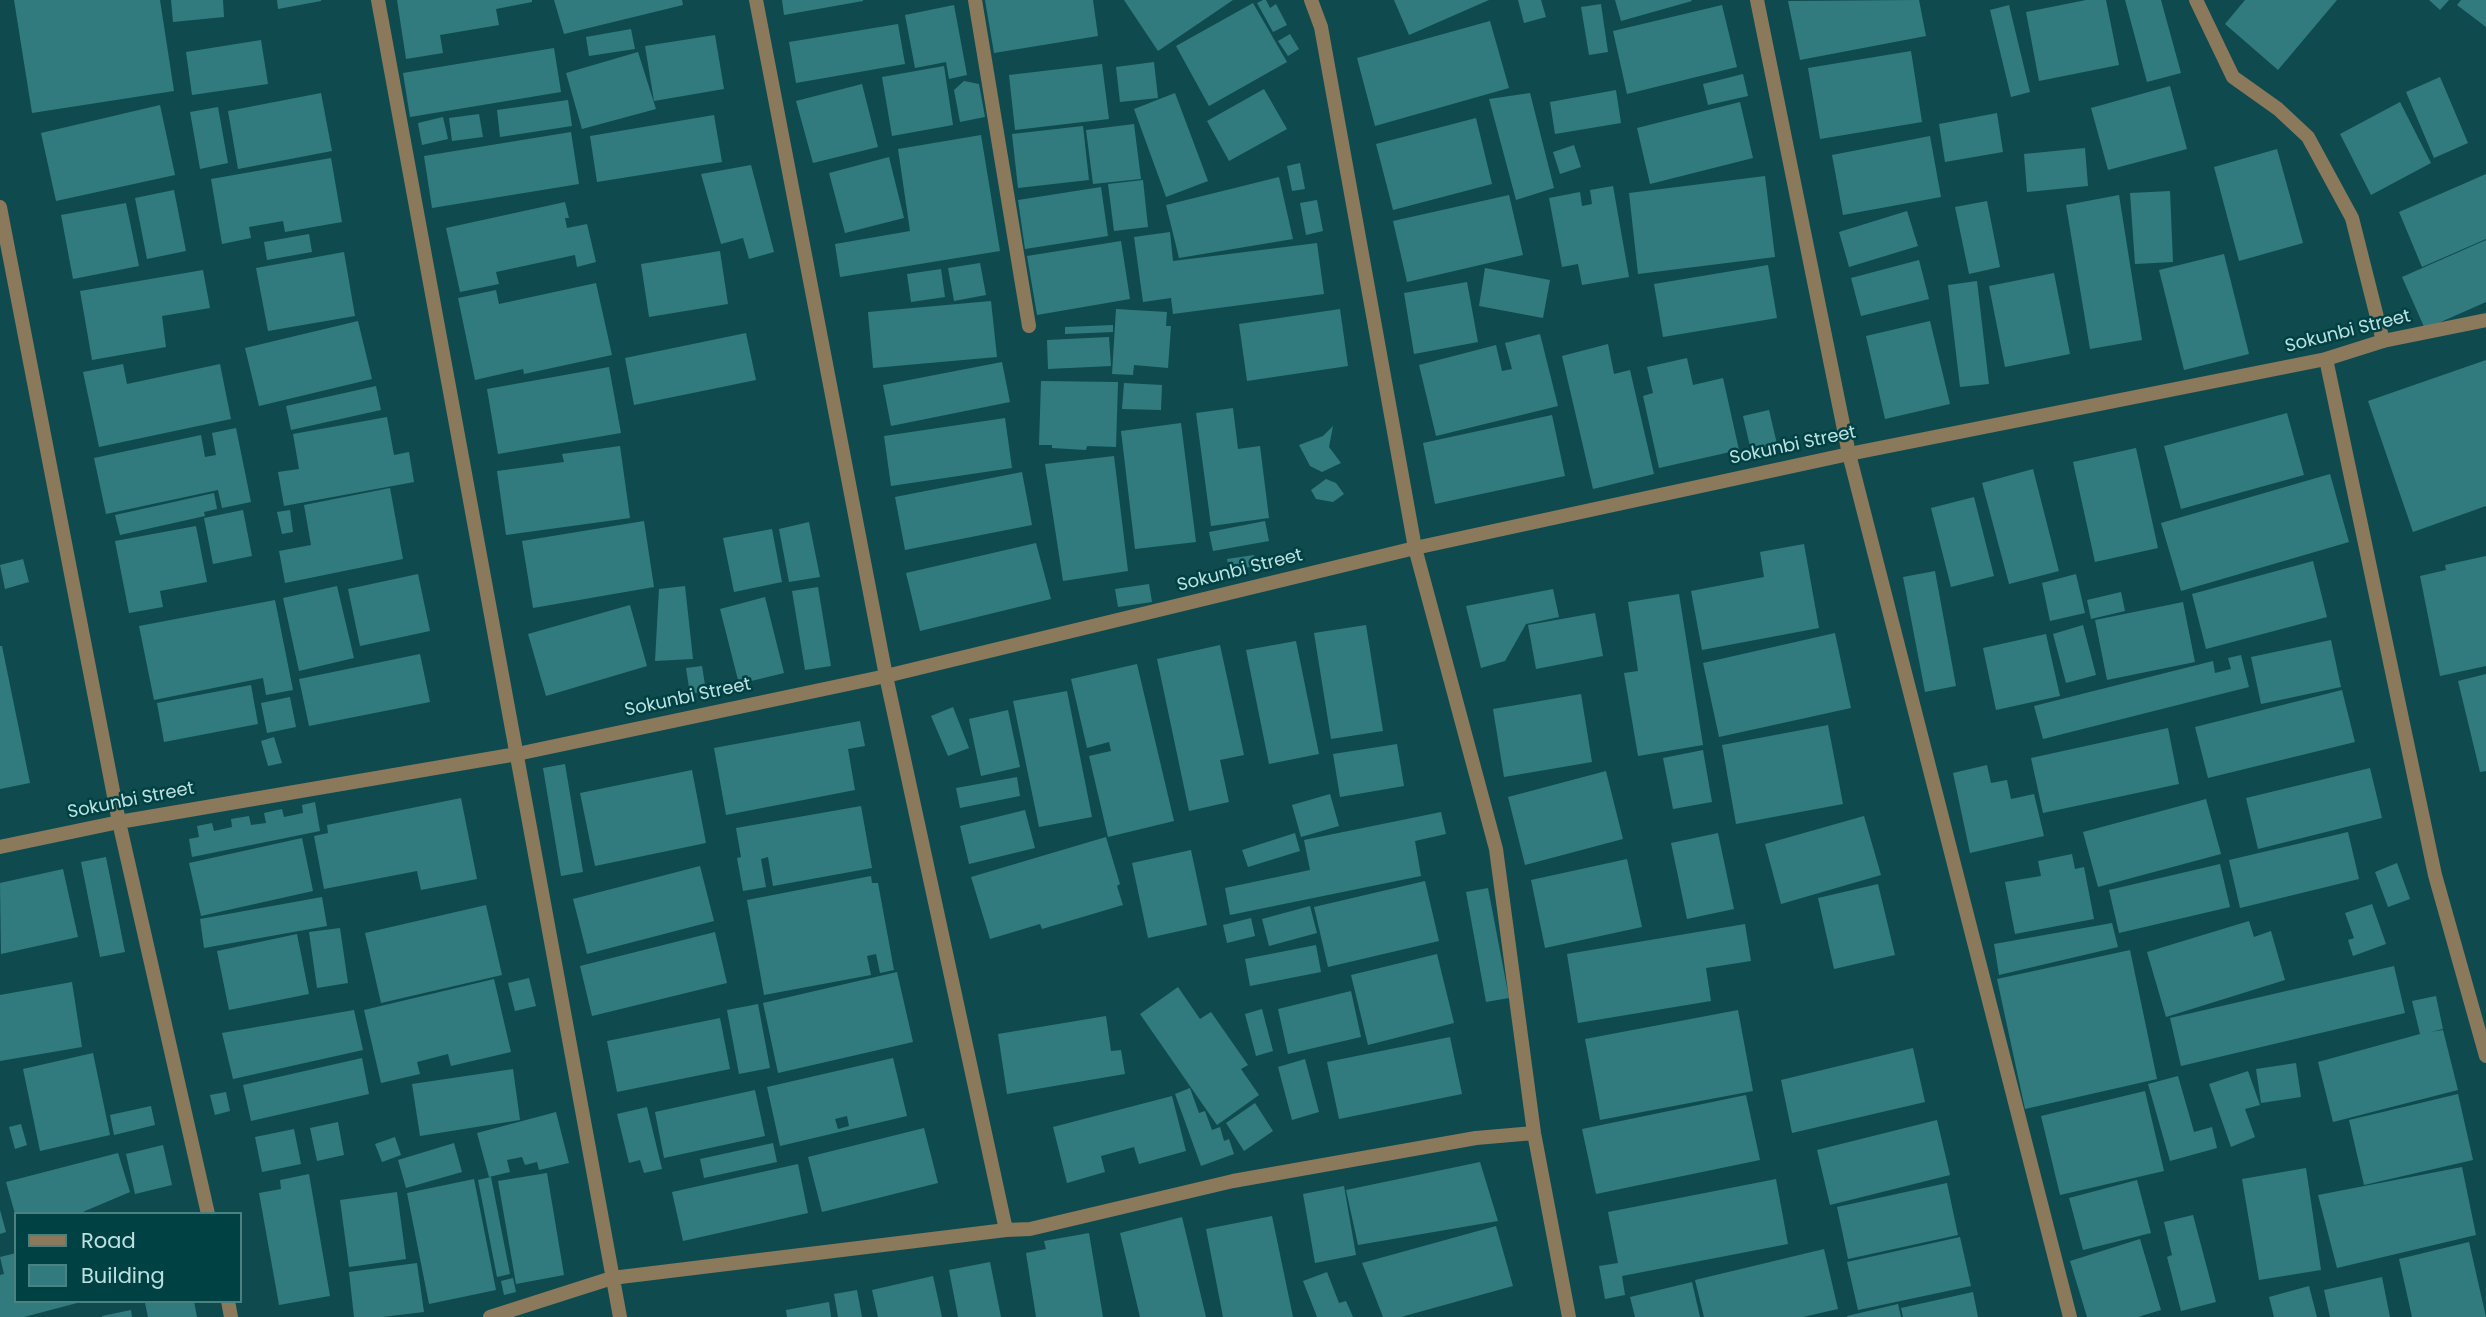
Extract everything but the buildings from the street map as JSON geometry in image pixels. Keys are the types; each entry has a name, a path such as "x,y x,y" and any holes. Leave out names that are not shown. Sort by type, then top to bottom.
{"street":[{"path":"379,0 620,1317"},
{"path":"756,0 886,676 1006,1230"},
{"path":"975,0 1029,326"},
{"path":"1311,0 1321,27 1415,548 1496,849 1534,1133 1569,1317"},
{"path":"1757,0 1849,454 2070,1317"},
{"path":"2196,0 2233,77 2277,109 2308,137 2352,218 2383,341"},
{"path":"0,207 119,822 208,1212"},
{"name":"Sokunbi Street","path":"0,847 119,822 517,754 886,676 1415,548 1849,454 2326,359 2383,341 2486,320"},
{"path":"2326,359 2435,875 2486,1056"},
{"path":"490,1317 612,1278 1030,1229 1233,1181 1476,1138 1534,1133"}]}
